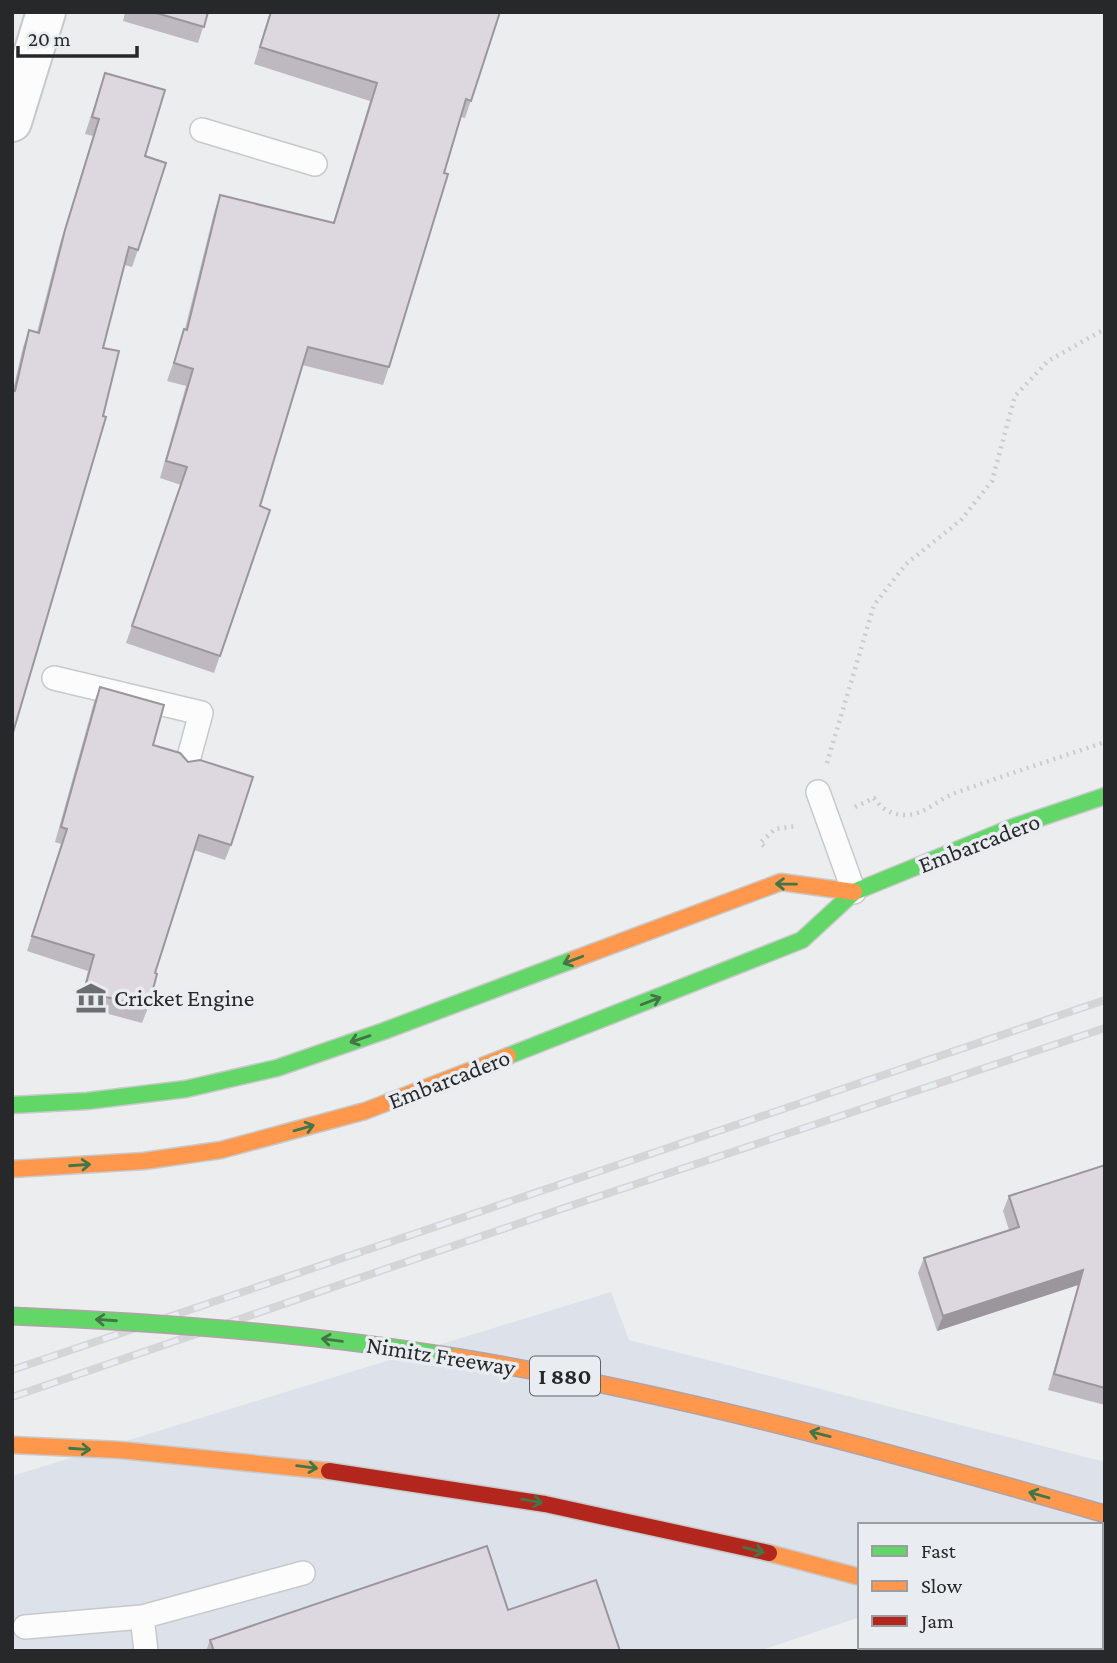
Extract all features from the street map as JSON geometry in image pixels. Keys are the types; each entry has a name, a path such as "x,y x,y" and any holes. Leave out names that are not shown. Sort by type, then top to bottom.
{"main road":[{"name":"Embarcadero","path":"12,1169 144,1161 221,1150 365,1111 802,940 854,892 1013,827 1105,796"},
{"path":"12,1105 87,1101 186,1089 277,1068 384,1031 781,882 854,892"},
{"name":"Nimitz Freeway","path":"12,1316 145,1323 313,1338 510,1366 773,1422 926,1462 1105,1514"},
{"path":"12,1445 216,1458 326,1469 461,1488 645,1523 858,1576"}],"street":[{"path":"12,122 46,12"}],"lane":[{"path":"202,130 315,164"},
{"path":"54,678 201,713 187,764"},
{"path":"818,792 854,892"},
{"path":"25,1627 142,1617 303,1573"},
{"path":"142,1617 146,1651"}],"path":[{"path":"818,792 874,604 906,564 961,520 992,481 1015,396 1048,361 1105,329"},
{"path":"865,803 874,798 880,807 892,813 908,815 951,794 1105,742"},
{"path":"769,852 760,843 775,829 784,827"}],"shaded area":[{"path":"611,1292 629,1340 1105,1462 1105,1535 1103,1523 858,1523 858,1618 759,1651 12,1651 12,1476"}],"building":[{"path":"153,12 208,12 204,27"},
{"path":"271,12 500,12 471,101 466,99 444,173 448,174 389,367 308,347 260,506 270,510 220,656 132,626 187,467 166,461 193,369 174,363 184,329 187,330 220,195 334,223 377,83 260,47"},
{"path":"105,73 165,90 145,156 166,163 138,250 129,247 103,348 119,351 103,416 106,417 12,736 12,390 15,391 29,330 39,333 65,230 99,119 92,117"},
{"path":"100,687 164,705 153,745 180,753 188,762 200,760 253,777 231,845 199,835 155,973 157,974 148,1008 84,991 94,955 32,936 67,829 61,827"},
{"path":"1105,1165 1105,1388 1054,1374 1083,1270 943,1316 924,1258 1019,1227 1009,1196"},
{"path":"487,1546 508,1610 596,1580 620,1651 214,1651 210,1640"}],"railway":[{"path":"12,1370 1105,1000"},
{"path":"12,1397 567,1207 1105,1028"}],"traffic: fast":[{"path":"508,1056 802,940 854,892 1013,827 1105,796"},
{"path":"12,1105 87,1101 186,1089 277,1068 575,959"},
{"path":"12,1316 234,1330 345,1341 455,1357"}],"traffic: slow":[{"path":"575,959 781,882 854,892"},
{"path":"12,1169 144,1161 221,1150 365,1111 508,1056"},
{"path":"455,1357 701,1406 944,1468 1105,1514"},
{"path":"12,1445 120,1450 329,1471"},
{"path":"769,1553 858,1576"}],"traffic: jam":[{"path":"329,1471 545,1504 769,1553"}],"place":[{"name":"Cricket Engine","path":"91,998"}]}
